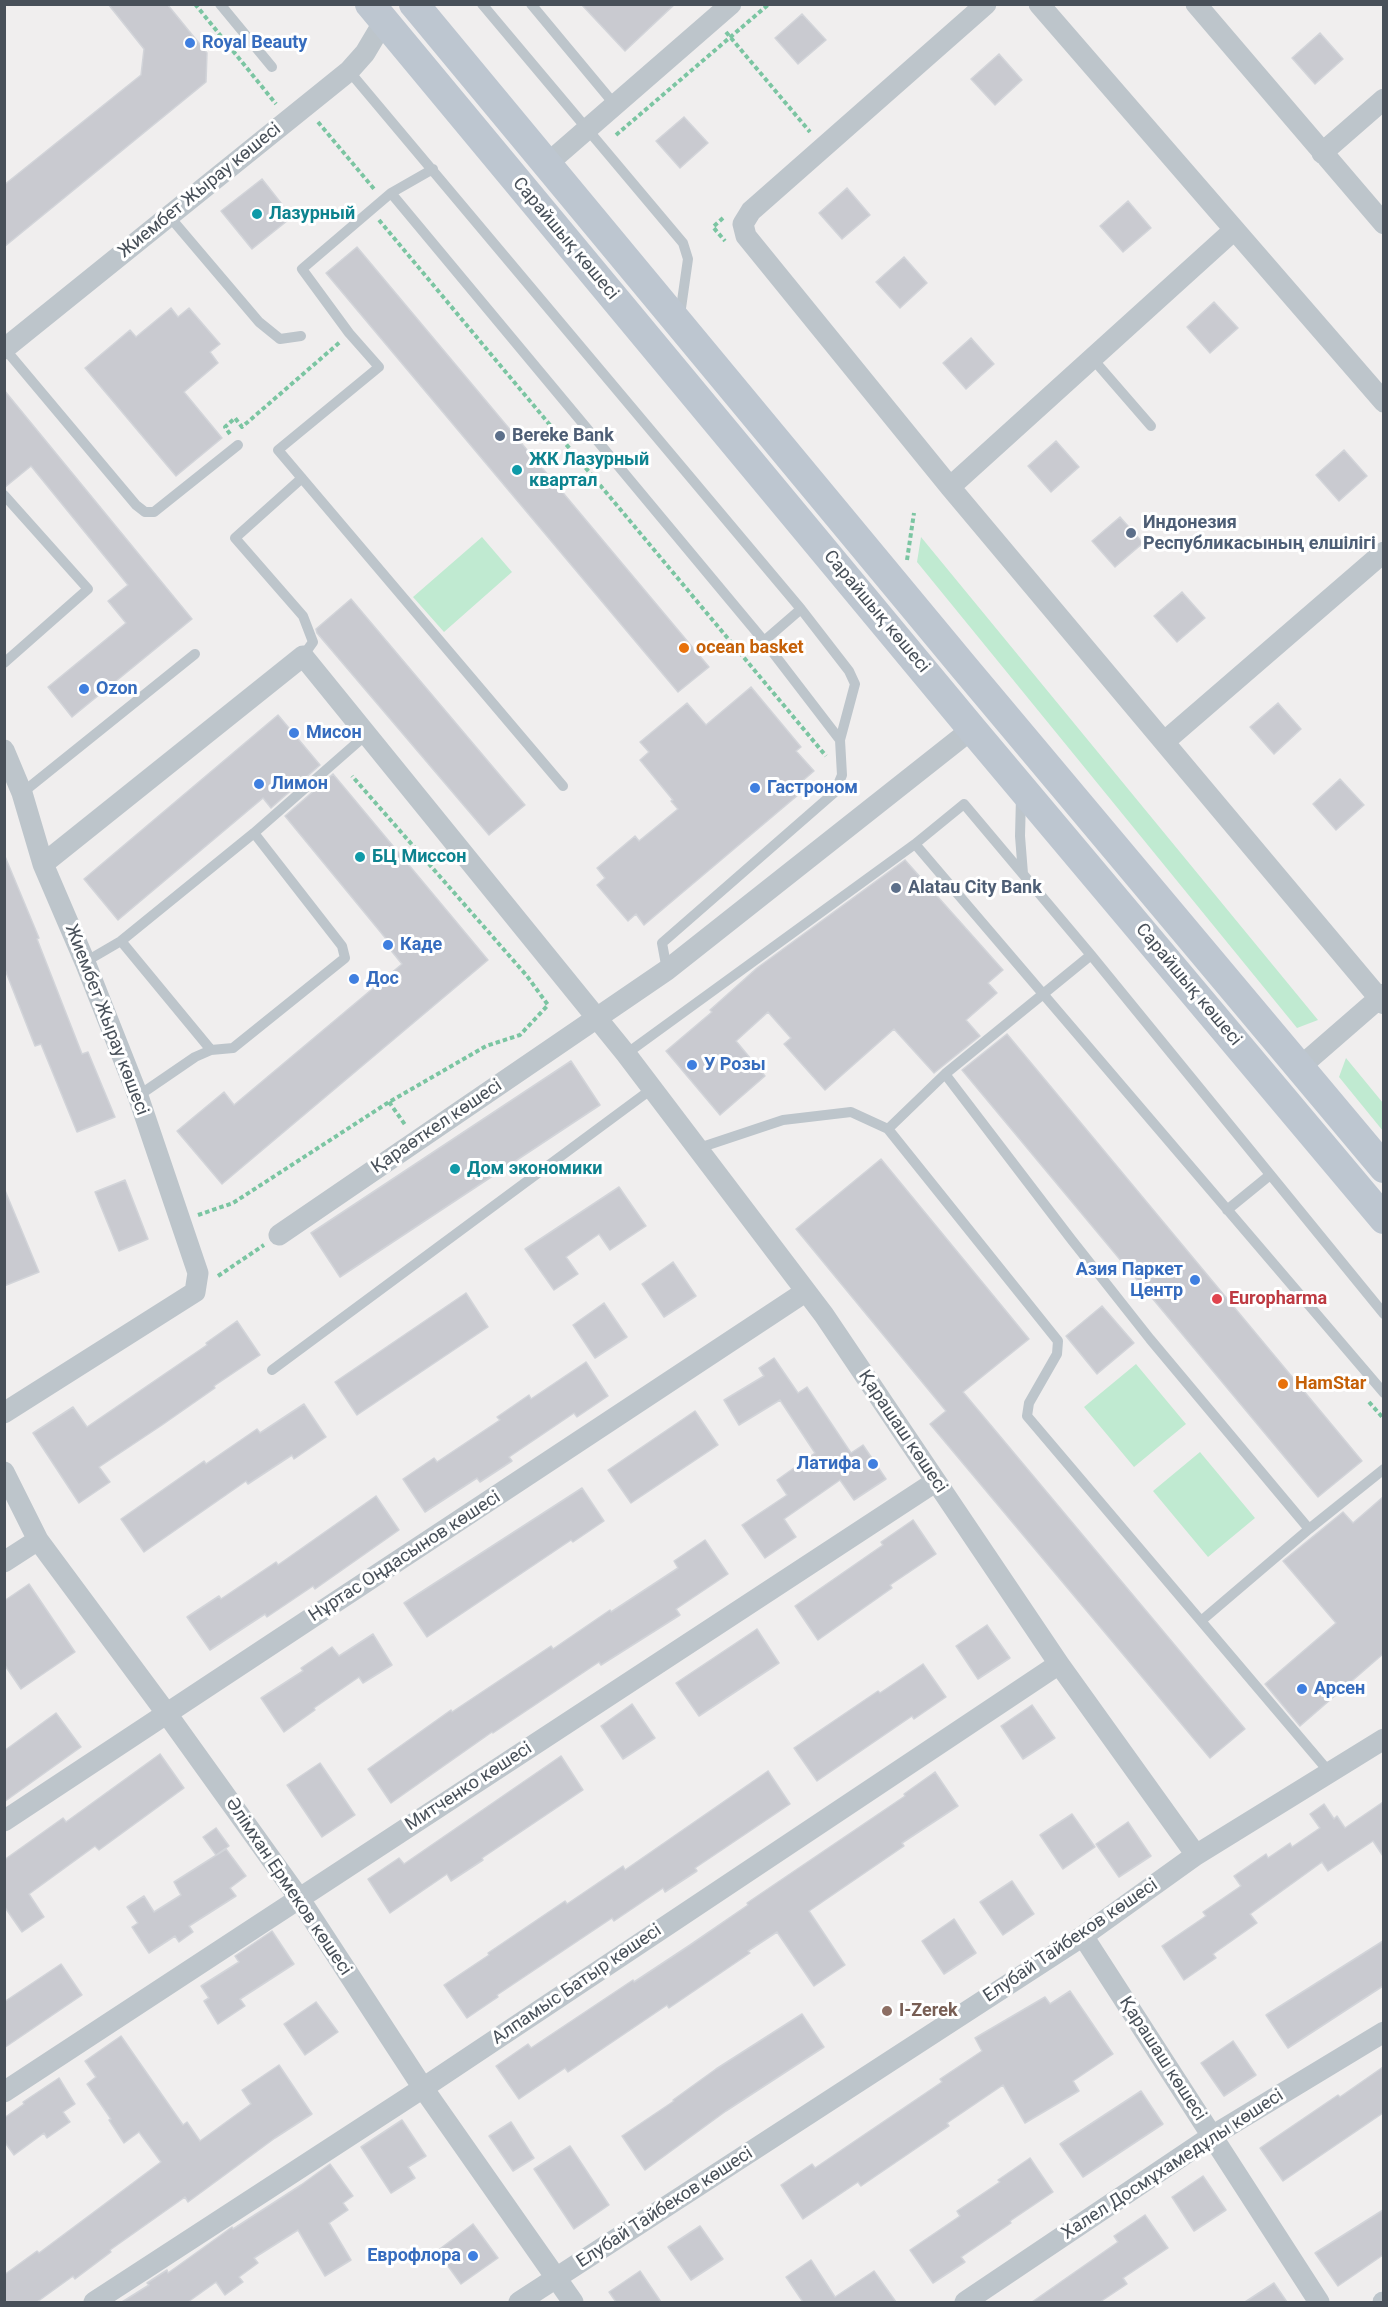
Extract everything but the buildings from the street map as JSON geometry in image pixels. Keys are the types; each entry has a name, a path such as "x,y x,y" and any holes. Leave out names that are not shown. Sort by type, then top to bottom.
{"main road":[{"name":"Сарайшық көшесі","path":"414,4 1383,1168"},
{"name":"Сарайшық көшесі","path":"377,13 1383,1219"},
{"path":"761,474 793,495 828,536 878,604 924,656 931,660 949,648"},
{"path":"972,729 990,722 998,724 1022,749 1173,929 1197,944"}],"street":[{"path":"547,164 731,4"},
{"path":"987,4 751,212 743,224 747,236 950,487 1382,999 1300,1067"},
{"path":"1039,4 1383,402"},
{"path":"1196,4 1383,224"},
{"name":"Жиембет Жырау көшесі","path":"5,349 349,71 365,53 377,13"},
{"path":"1322,153 1383,99"},
{"path":"950,487 1234,230"},
{"path":"1164,742 1383,552"},
{"path":"43,864 303,656"},
{"name":"Қарашаш көшесі","path":"303,656 626,1054 824,1315 1059,1664 1196,1855"},
{"name":"Қараөткел көшесі","path":"279,1235 667,970 972,729"},
{"name":"Жиембет Жырау көшесі","path":"4,750 22,793 43,864 138,1096 198,1273 195,1292"},
{"path":"4,1413 195,1292"},
{"name":"Нұртас Оңдасынов көшесі","path":"4,1821 805,1292"},
{"name":"Әлімхан Ермеков көшесі","path":"4,1472 38,1540 299,1898 423,2088 573,2302"},
{"name":"Митченко көшесі","path":"4,2092 935,1482"},
{"path":"4,1562 38,1540"},
{"name":"Алпамыс Батыр көшесі","path":"94,2302 423,2088 1059,1664"},
{"name":"Елубай Тайбеков көшесі","path":"519,2302 1083,1936 1196,1855 1383,1739"},
{"name":"Қарашаш көшесі","path":"1083,1936 1319,2302"},
{"name":"Халел Досмұхамедұлы көшесі","path":"965,2302 1212,2136 1383,2032"}],"lane":[{"path":"220,4 272,67"},
{"path":"482,4 683,243 688,260 679,322"},
{"path":"531,4 615,105"},
{"path":"349,71 801,609 849,671 855,684 840,740 842,775 835,792 662,943 667,970"},
{"path":"433,169 387,196 302,269 379,367 278,450 563,786"},
{"path":"387,196 764,641 840,740"},
{"path":"169,216 259,322 280,339 301,336"},
{"path":"5,349 135,505 145,512 154,512 238,445"},
{"path":"1092,358 1151,426"},
{"path":"303,478 235,538 303,616 313,642 303,656"},
{"path":"4,495 88,589 4,663"},
{"path":"764,641 801,609"},
{"path":"22,793 195,654"},
{"path":"85,962 121,941 254,833 367,734"},
{"path":"1022,788 1020,836 1024,875"},
{"path":"626,1054 915,844 964,804 1091,955 1383,1314"},
{"path":"138,1096 195,1057 211,1050 233,1048 345,958 342,946 337,939 254,833"},
{"path":"915,844 1383,1393"},
{"path":"121,941 211,1050"},
{"path":"888,1128 945,1074 1091,955"},
{"path":"945,1074 1143,1330 1308,1529"},
{"path":"272,1370 652,1088"},
{"path":"699,1148 783,1120 851,1112 888,1128 1058,1341 1057,1354 1029,1402 1027,1416 1330,1773"},
{"path":"1227,1210 1270,1175"},
{"path":"1201,1621 1308,1529 1383,1470"}],"path":[{"path":"195,4 289,118"},
{"path":"616,135 769,4"},
{"path":"316,120 387,196"},
{"path":"371,210 842,775"},
{"path":"238,445 225,427 235,418 242,427 350,333"},
{"path":"180,1222 232,1203 389,1102 486,1046 520,1035 548,1005 527,976 352,776"},
{"path":"389,1102 417,1141"},
{"path":"195,1292 279,1235"}],"green space":[{"path":"482,537 512,572 444,632 413,597"},
{"path":"921,537 1318,1020 1297,1028 917,562"},
{"path":"1346,1058 1383,1103 1383,1131 1339,1077"},
{"path":"1136,1364 1186,1424 1134,1467 1084,1407"},
{"path":"1200,1452 1255,1518 1208,1557 1153,1491"}],"place":[{"name":"Royal Beauty","path":"190,43"},
{"name":"Лазурный","path":"257,214"},
{"name":"Bereke Bank","path":"500,436"},
{"name":"ЖК Лазурный квартал","path":"517,470"},
{"name":"Индонезия Республикасының елшілігі","path":"1131,533"},
{"name":"ocean basket","path":"684,648"},
{"name":"Ozon","path":"84,689"},
{"name":"Мисон","path":"294,733"},
{"name":"Лимон","path":"259,784"},
{"name":"Гастроном","path":"755,788"},
{"name":"БЦ Миссон","path":"360,857"},
{"name":"Alatau City Bank","path":"896,888"},
{"name":"Каде","path":"388,945"},
{"name":"Дос","path":"354,979"},
{"name":"У Розы","path":"692,1065"},
{"name":"Дом экономики","path":"455,1169"},
{"name":"Азия Паркет Центр","path":"1195,1280"},
{"name":"Europharma","path":"1217,1299"},
{"name":"HamStar","path":"1283,1384"},
{"name":"Латифа","path":"873,1464"},
{"name":"Арсен","path":"1302,1689"},
{"name":"I-Zerek","path":"887,2011"},
{"name":"Еврофлора","path":"473,2256"}]}
